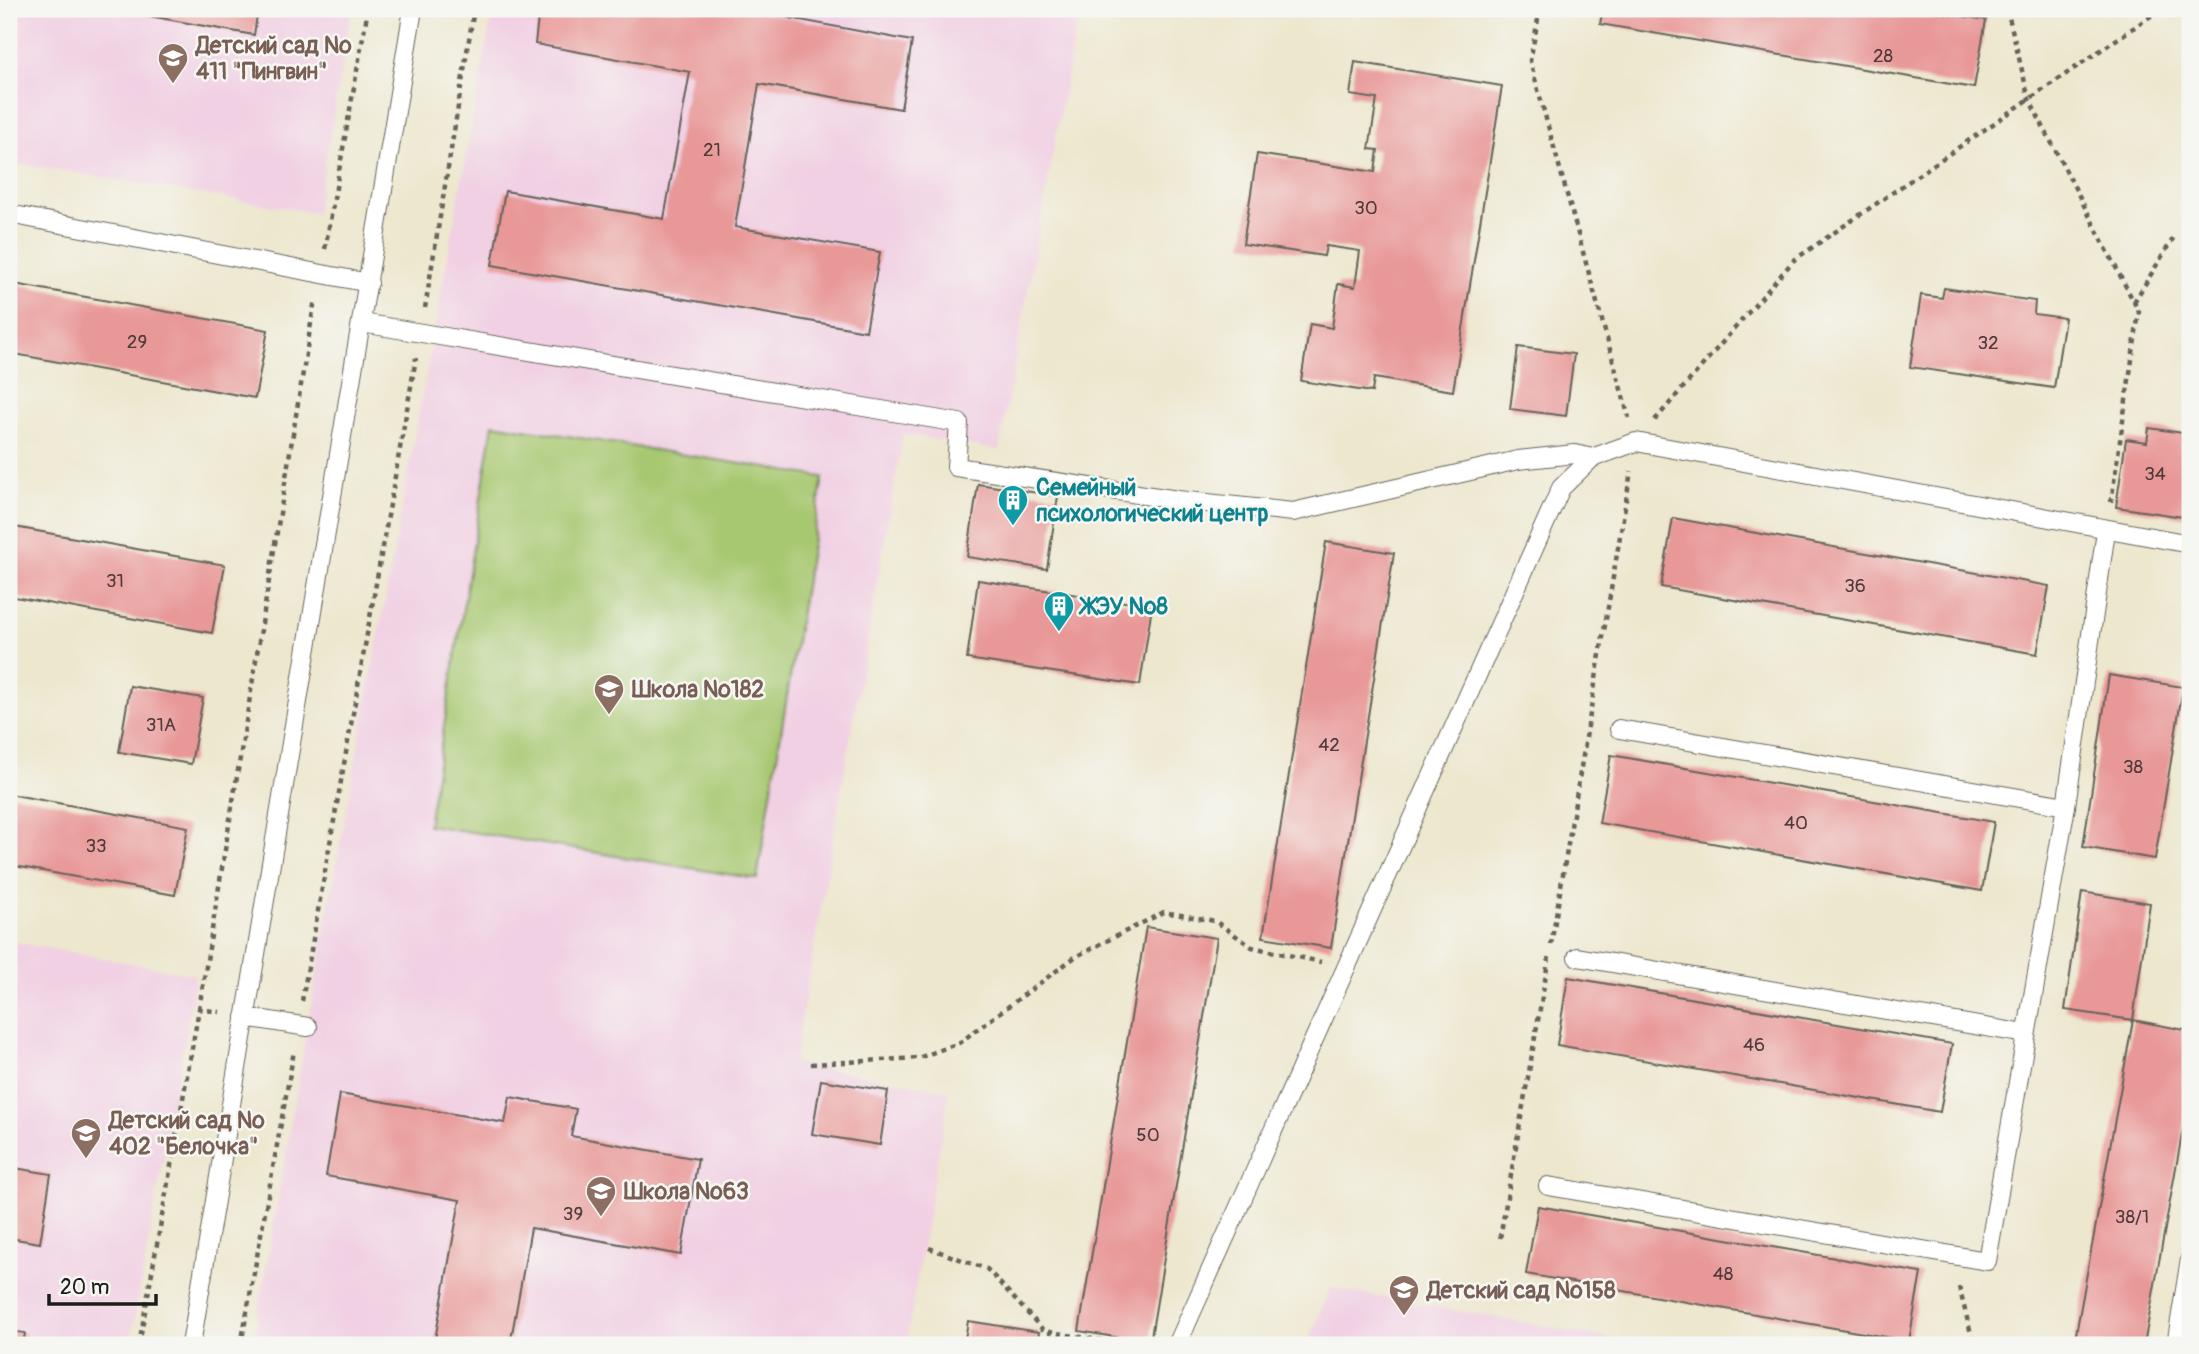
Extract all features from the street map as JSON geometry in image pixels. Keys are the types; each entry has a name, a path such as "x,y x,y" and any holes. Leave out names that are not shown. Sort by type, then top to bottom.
{"lane":[{"path":"191,1345 413,9"},
{"path":"9,214 369,283"},
{"path":"362,323 959,423 956,467 1191,502 1293,512 1518,460 1575,454 1592,458"},
{"path":"1177,1345 1560,488 1592,458 1636,442 2106,531 2190,544"},
{"path":"1549,1185 1987,1261 2066,806 2106,531"},
{"path":"1619,729 2066,806"},
{"path":"1577,957 2026,1034"},
{"path":"246,1017 303,1026"},
{"path":"2176,1345 2190,1259"}],"path":[{"path":"139,1345 199,1009 321,273 368,9"},
{"path":"241,1345 282,1108 289,1091 303,1026 474,9"},
{"path":"1500,1238 1636,442 1531,61 1540,9"},
{"path":"2007,9 2029,99 2139,312 2106,531"},
{"path":"1636,442 1794,260 2161,9"},
{"path":"2134,303 2174,237"},
{"path":"811,1064 918,1058 958,1043 1075,957 1164,912 1215,921 1252,947 1346,967"},
{"path":"199,1009 246,1017"},
{"path":"929,1248 987,1269 1044,1331 1130,1345"},
{"path":"1959,1287 1974,1345"}],"shaded area":[{"name":"Детский сад № 411 \"Пингвин\"","path":"9,9 352,9 316,213 9,162"},
{"name":"Школа №182","path":"493,9 1079,9 999,450 903,434 794,1063 949,1091 906,1345 253,1345 315,982"},
{"name":"Детский сад № 402 \"Белочка\"","path":"9,941 196,975 130,1345 9,1345"},
{"name":"Детский сад №158","path":"1330,1288 1648,1345 1307,1345"}],"green space":[{"path":"493,424 823,477 757,879 428,825"}],"building":[{"path":"111,9 258,9 254,35"},
{"path":"539,9 742,9 912,41 901,109 759,84 735,227 880,252 866,331 492,265 505,191 664,219 690,72 535,44"},
{"path":"1603,9 1919,9 1986,20 1974,88 1600,24"},
{"path":"1355,62 1502,86 1453,391 1374,378 1372,392 1301,381 1310,324 1332,328 1338,284 1355,287 1360,251 1326,246 1324,256 1243,244 1257,154 1375,172 1378,150 1369,149 1377,99 1350,95"},
{"path":"9,283 268,330 255,398 9,353"},
{"path":"1944,288 2035,301 2034,314 2065,318 2054,388 1910,367 1921,295 1942,298"},
{"path":"1518,347 1574,354 1566,416 1510,409"},
{"path":"2149,428 2190,434 2190,518 2116,507 2126,439 2147,442"},
{"name":"Семейный психологический центр","path":"978,484 1058,496 1047,569 967,557"},
{"path":"1673,518 2049,586 2037,654 1661,587"},
{"path":"9,526 225,565 212,633 9,596"},
{"path":"1326,542 1394,553 1331,948 1263,937"},
{"name":"ЖЭУ №8","path":"978,580 1152,606 1140,685 967,659"},
{"path":"2109,675 2183,687 2155,859 2083,847"},
{"path":"130,686 203,698 191,764 119,752"},
{"path":"1611,755 1994,822 1982,891 1599,823"},
{"path":"9,794 188,827 175,895 9,865"},
{"path":"2082,892 2150,903 2133,1020 2065,1010"},
{"path":"1146,927 1217,938 1150,1343 1079,1331"},
{"path":"1568,977 1952,1044 1940,1112 1557,1045"},
{"path":"2133,1020 2190,1031 2190,1090 2144,1345 2074,1345"},
{"path":"821,1080 888,1091 880,1145 812,1134"},
{"name":"Школа №63","path":"340,1094 505,1123 510,1097 576,1109 571,1136 698,1159 681,1255 531,1228 510,1345 434,1345 460,1200 326,1176"},
{"path":"9,1167 51,1174 40,1243 9,1238"},
{"path":"1538,1206 1921,1273 1909,1341 1526,1274"},
{"path":"968,1321 1039,1332 1037,1345 964,1345"},
{"path":"9,1331 25,1333 23,1345 9,1345"}],"place":[{"name":"Детский сад № 411 \"Пингвин\"","path":"173,85"},
{"name":"Семейный психологический центр","path":"1013,527"},
{"name":"ЖЭУ №8","path":"1059,633"},
{"name":"Школа №182","path":"609,716"},
{"name":"Детский сад № 402 \"Белочка\"","path":"86,1160"},
{"name":"Школа №63","path":"601,1218"},
{"name":"Детский сад №158","path":"1404,1317"}]}
